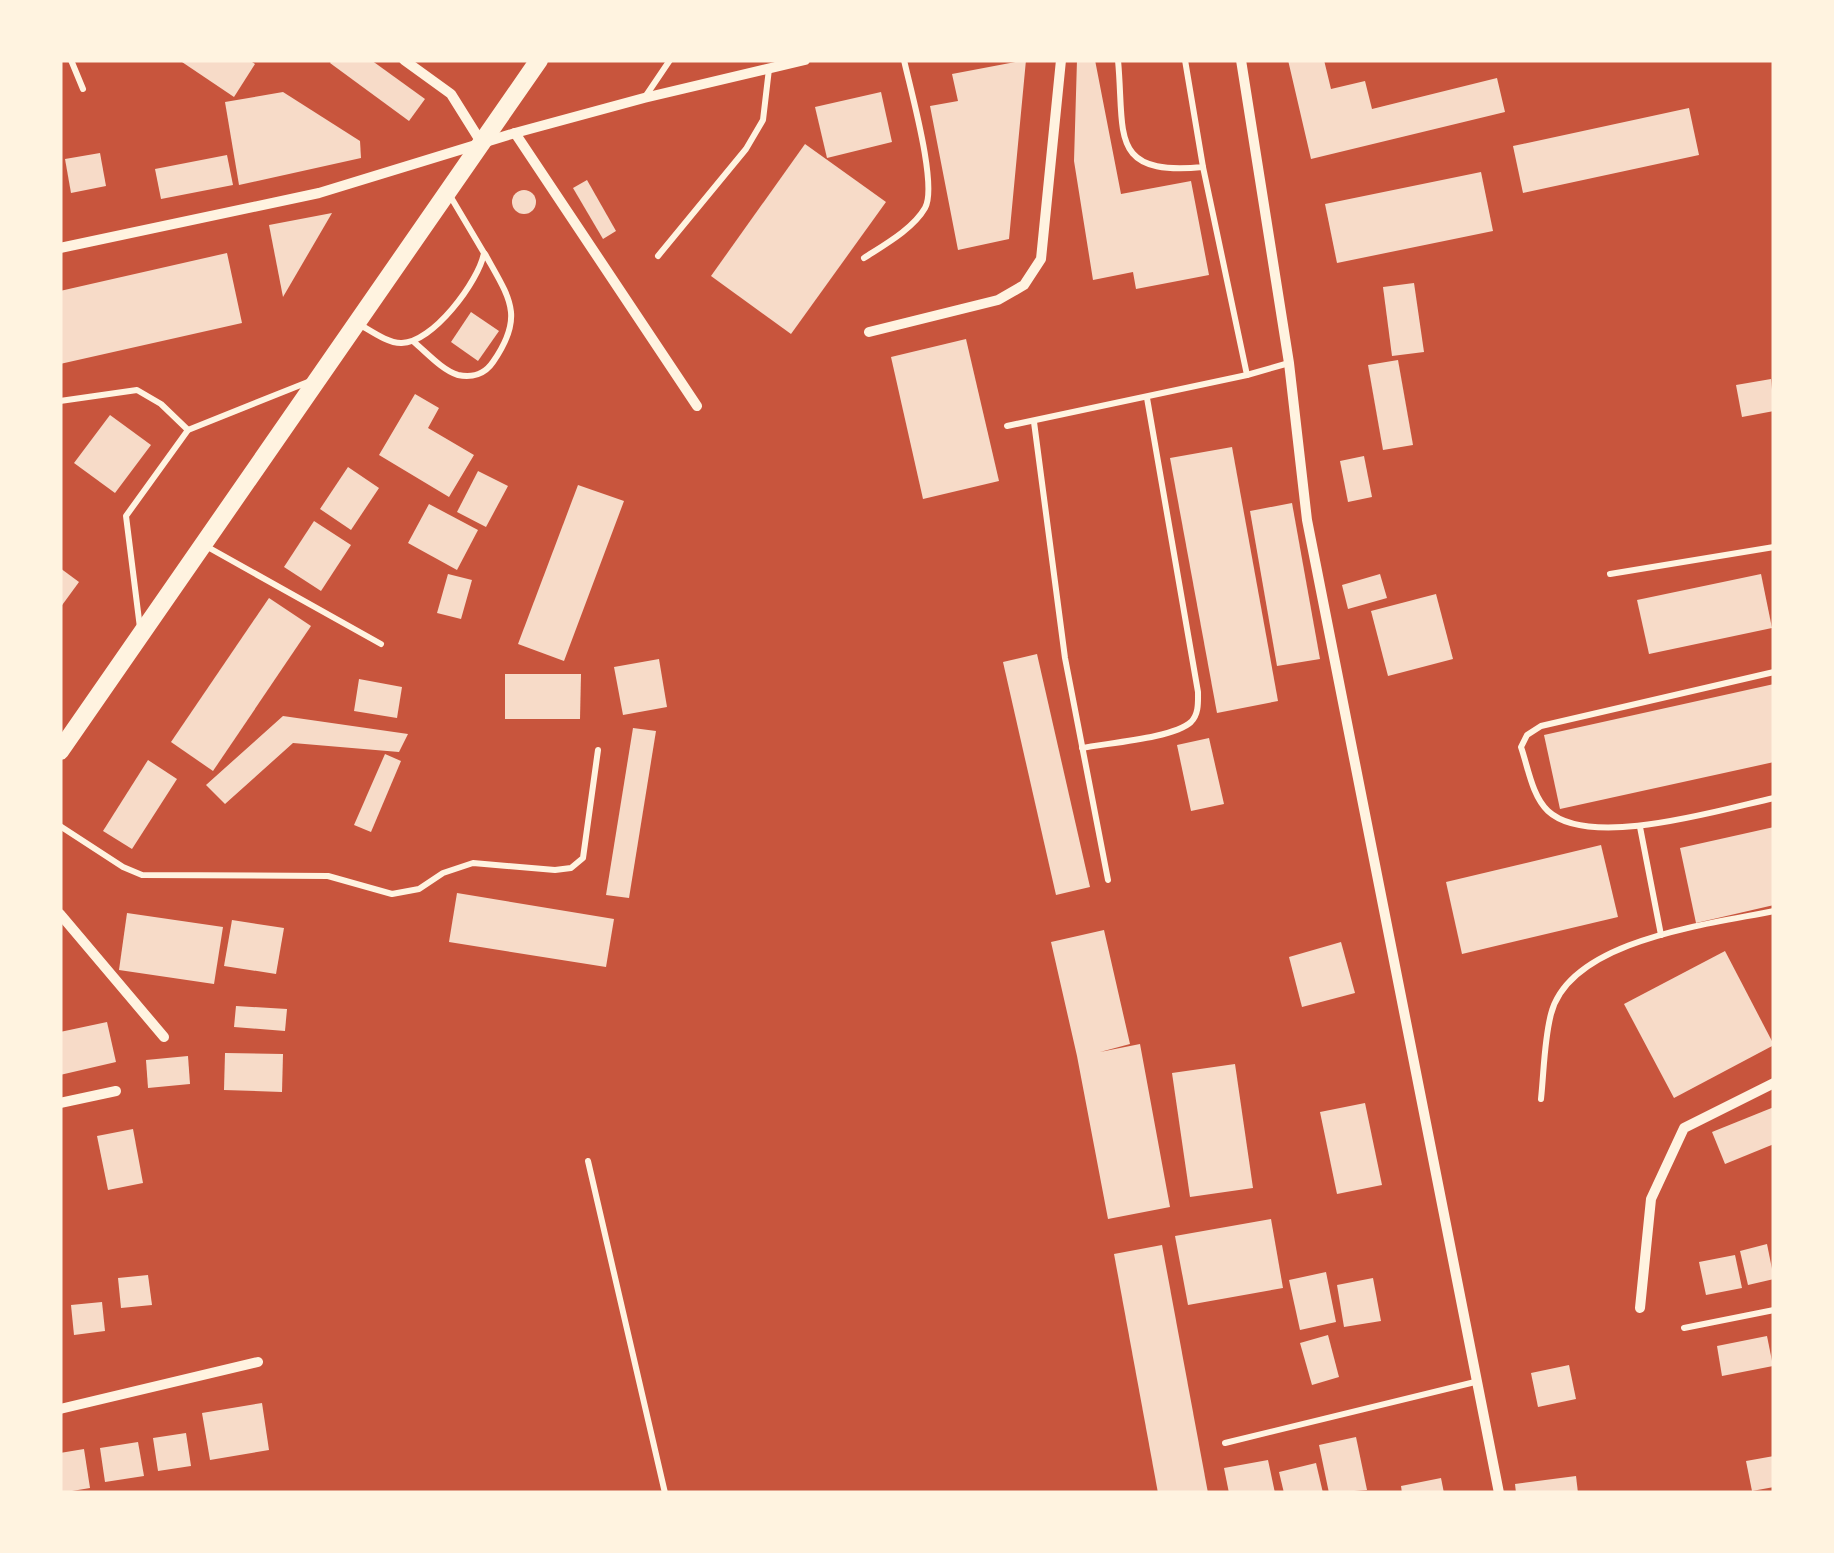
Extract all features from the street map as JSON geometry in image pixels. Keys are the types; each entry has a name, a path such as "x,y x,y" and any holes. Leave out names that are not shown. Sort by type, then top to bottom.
{"main road":[{"path":"60,751 538,60"}],"street":[{"path":"404,60 452,94 482,142"},
{"path":"60,248 319,193 514,133 805,60"},
{"path":"868,332 998,300 1024,284 1042,259 1061,60"},
{"path":"1241,60 1289,363 1307,520 1499,1493"},
{"path":"514,133 697,406"},
{"path":"60,914 164,1037"},
{"path":"1640,1308 1651,1198 1684,1128 1774,1083"},
{"path":"60,1102 116,1091"},
{"path":"60,1409 258,1362"}],"lane":[{"path":"71,60 83,89"},
{"path":"644,98 670,60"},
{"path":"864,258 896,237 926,208 930,186 904,60"},
{"path":"1118,60 1126,149 1137,161 1173,170 1203,167"},
{"path":"1184,60 1246,375"},
{"path":"658,256 763,120 769,68"},
{"path":"414,342 454,374 473,376 488,369 510,338 508,296 447,191"},
{"path":"356,322 396,344 414,342 428,334 480,273 484,253"},
{"path":"1007,426 1289,363"},
{"path":"140,634 126,516 188,430 316,379"},
{"path":"60,402 137,390 161,404 188,430"},
{"path":"1082,748 1189,724 1198,712 1198,692 1147,397"},
{"path":"1034,422 1058,605 1108,880"},
{"path":"202,544 381,644"},
{"path":"1610,574 1774,546"},
{"path":"1774,672 1541,726 1527,735 1522,747 1545,808 1556,816 1593,828 1640,827 1774,798"},
{"path":"60,826 142,875 328,876 392,894 419,889 443,873 473,864 570,868 583,858 598,750"},
{"path":"1640,827 1661,935"},
{"path":"1541,1099 1551,1012 1558,996 1573,979 1620,949 1661,935 1774,911"},
{"path":"588,1161 665,1493"},
{"path":"1684,1328 1774,1310"},
{"path":"1226,1443 1475,1382"}],"building":[{"path":"179,60 249,60 255,64 234,97"},
{"path":"371,60 425,99 409,121 330,63"},
{"path":"1026,60 1009,239 958,250 930,106 958,101 952,74"},
{"path":"1077,60 1095,60 1121,194 1191,181 1209,275 1136,289 1133,272 1093,280 1074,161"},
{"path":"1288,60 1324,60 1331,89 1365,81 1372,109 1497,78 1505,112 1311,159"},
{"path":"283,92 360,141 361,158 239,185 225,102"},
{"path":"881,92 892,142 827,158 815,107"},
{"path":"1689,108 1699,155 1523,193 1513,146"},
{"path":"805,144 886,202 791,334 711,276"},
{"path":"100,153 106,186 71,193 65,159"},
{"path":"227,155 233,185 161,199 155,169"},
{"path":"1481,172 1493,231 1337,263 1325,204"},
{"path":"587,180 616,231 603,239 573,188"},
{"path":"524,190 536,202 524,214 512,202"},
{"path":"332,213 283,297 269,225"},
{"path":"227,253 242,323 60,364 60,291"},
{"path":"1414,283 1424,352 1392,356 1383,287"},
{"path":"471,312 499,331 478,361 451,342"},
{"path":"966,339 999,481 923,499 891,357"},
{"path":"1398,360 1413,445 1383,450 1368,365"},
{"path":"1771,379 1774,411 1742,417 1736,385"},
{"path":"415,394 439,408 428,428 474,455 449,497 379,455"},
{"path":"110,415 151,445 115,493 74,463"},
{"path":"1232,447 1278,701 1217,713 1170,458"},
{"path":"1364,456 1372,497 1348,502 1340,461"},
{"path":"348,467 379,488 351,530 320,509"},
{"path":"478,471 508,486 486,527 457,512"},
{"path":"578,485 624,501 564,661 518,644"},
{"path":"1292,503 1320,659 1277,666 1250,511"},
{"path":"429,504 478,530 457,570 408,543"},
{"path":"314,521 351,545 321,591 284,567"},
{"path":"60,568 79,582 60,608"},
{"path":"448,574 472,580 461,619 437,613"},
{"path":"1380,574 1387,598 1348,609 1342,585"},
{"path":"1761,574 1772,628 1649,654 1637,600"},
{"path":"1436,594 1453,659 1388,676 1371,611"},
{"path":"269,598 311,626 213,771 171,742"},
{"path":"1037,654 1090,887 1056,895 1003,662"},
{"path":"659,659 667,707 623,715 614,667"},
{"path":"505,674 581,674 580,719 505,719"},
{"path":"359,679 402,687 397,718 354,711"},
{"path":"1774,684 1774,762 1560,809 1544,735"},
{"path":"283,716 408,734 399,752 293,743 225,804 206,785"},
{"path":"633,728 656,731 629,898 606,895"},
{"path":"1209,738 1224,804 1191,811 1177,745"},
{"path":"385,754 401,761 371,832 354,825"},
{"path":"148,760 177,779 132,849 103,831"},
{"path":"1774,827 1774,905 1696,923 1680,848"},
{"path":"1601,845 1618,917 1462,954 1446,882"},
{"path":"457,893 614,919 606,967 449,942"},
{"path":"127,913 223,927 214,984 119,970"},
{"path":"232,920 284,928 276,974 224,966"},
{"path":"1104,930 1130,1044 1100,1052 1140,1044 1170,1207 1108,1219 1051,942"},
{"path":"1341,942 1355,993 1302,1007 1289,957"},
{"path":"1725,951 1774,1045 1674,1098 1624,1004"},
{"path":"236,1006 287,1009 285,1031 234,1027"},
{"path":"107,1022 116,1062 60,1075 60,1032"},
{"path":"225,1053 283,1054 282,1092 224,1090"},
{"path":"188,1056 190,1084 148,1088 146,1060"},
{"path":"1235,1064 1253,1188 1190,1197 1172,1073"},
{"path":"1365,1103 1382,1185 1337,1194 1320,1112"},
{"path":"1774,1107 1774,1144 1725,1164 1712,1132"},
{"path":"133,1129 143,1183 108,1190 97,1136"},
{"path":"1271,1219 1283,1288 1188,1305 1175,1236"},
{"path":"1767,1244 1774,1279 1748,1285 1740,1251"},
{"path":"1162,1245 1208,1493 1158,1493 1114,1254"},
{"path":"1735,1255 1742,1288 1706,1295 1699,1262"},
{"path":"1326,1272 1336,1322 1300,1330 1289,1280"},
{"path":"148,1275 152,1305 121,1308 118,1278"},
{"path":"1373,1278 1381,1321 1344,1327 1337,1285"},
{"path":"102,1302 105,1331 74,1335 71,1305"},
{"path":"1328,1335 1339,1377 1312,1385 1300,1343"},
{"path":"1767,1336 1773,1366 1722,1376 1717,1346"},
{"path":"1569,1365 1576,1399 1538,1407 1531,1373"},
{"path":"262,1403 269,1450 210,1460 202,1413"},
{"path":"186,1433 191,1466 158,1471 153,1438"},
{"path":"1356,1437 1367,1490 1329,1493 1319,1445"},
{"path":"138,1442 144,1476 105,1482 100,1448"},
{"path":"84,1449 90,1488 60,1493 60,1453"},
{"path":"1774,1456 1774,1487 1752,1491 1746,1461"},
{"path":"1268,1460 1275,1493 1229,1493 1224,1468"},
{"path":"1316,1463 1323,1493 1284,1493 1279,1472"},
{"path":"1576,1476 1578,1493 1516,1493 1515,1484"},
{"path":"1441,1478 1444,1493 1402,1493 1401,1486"}]}
